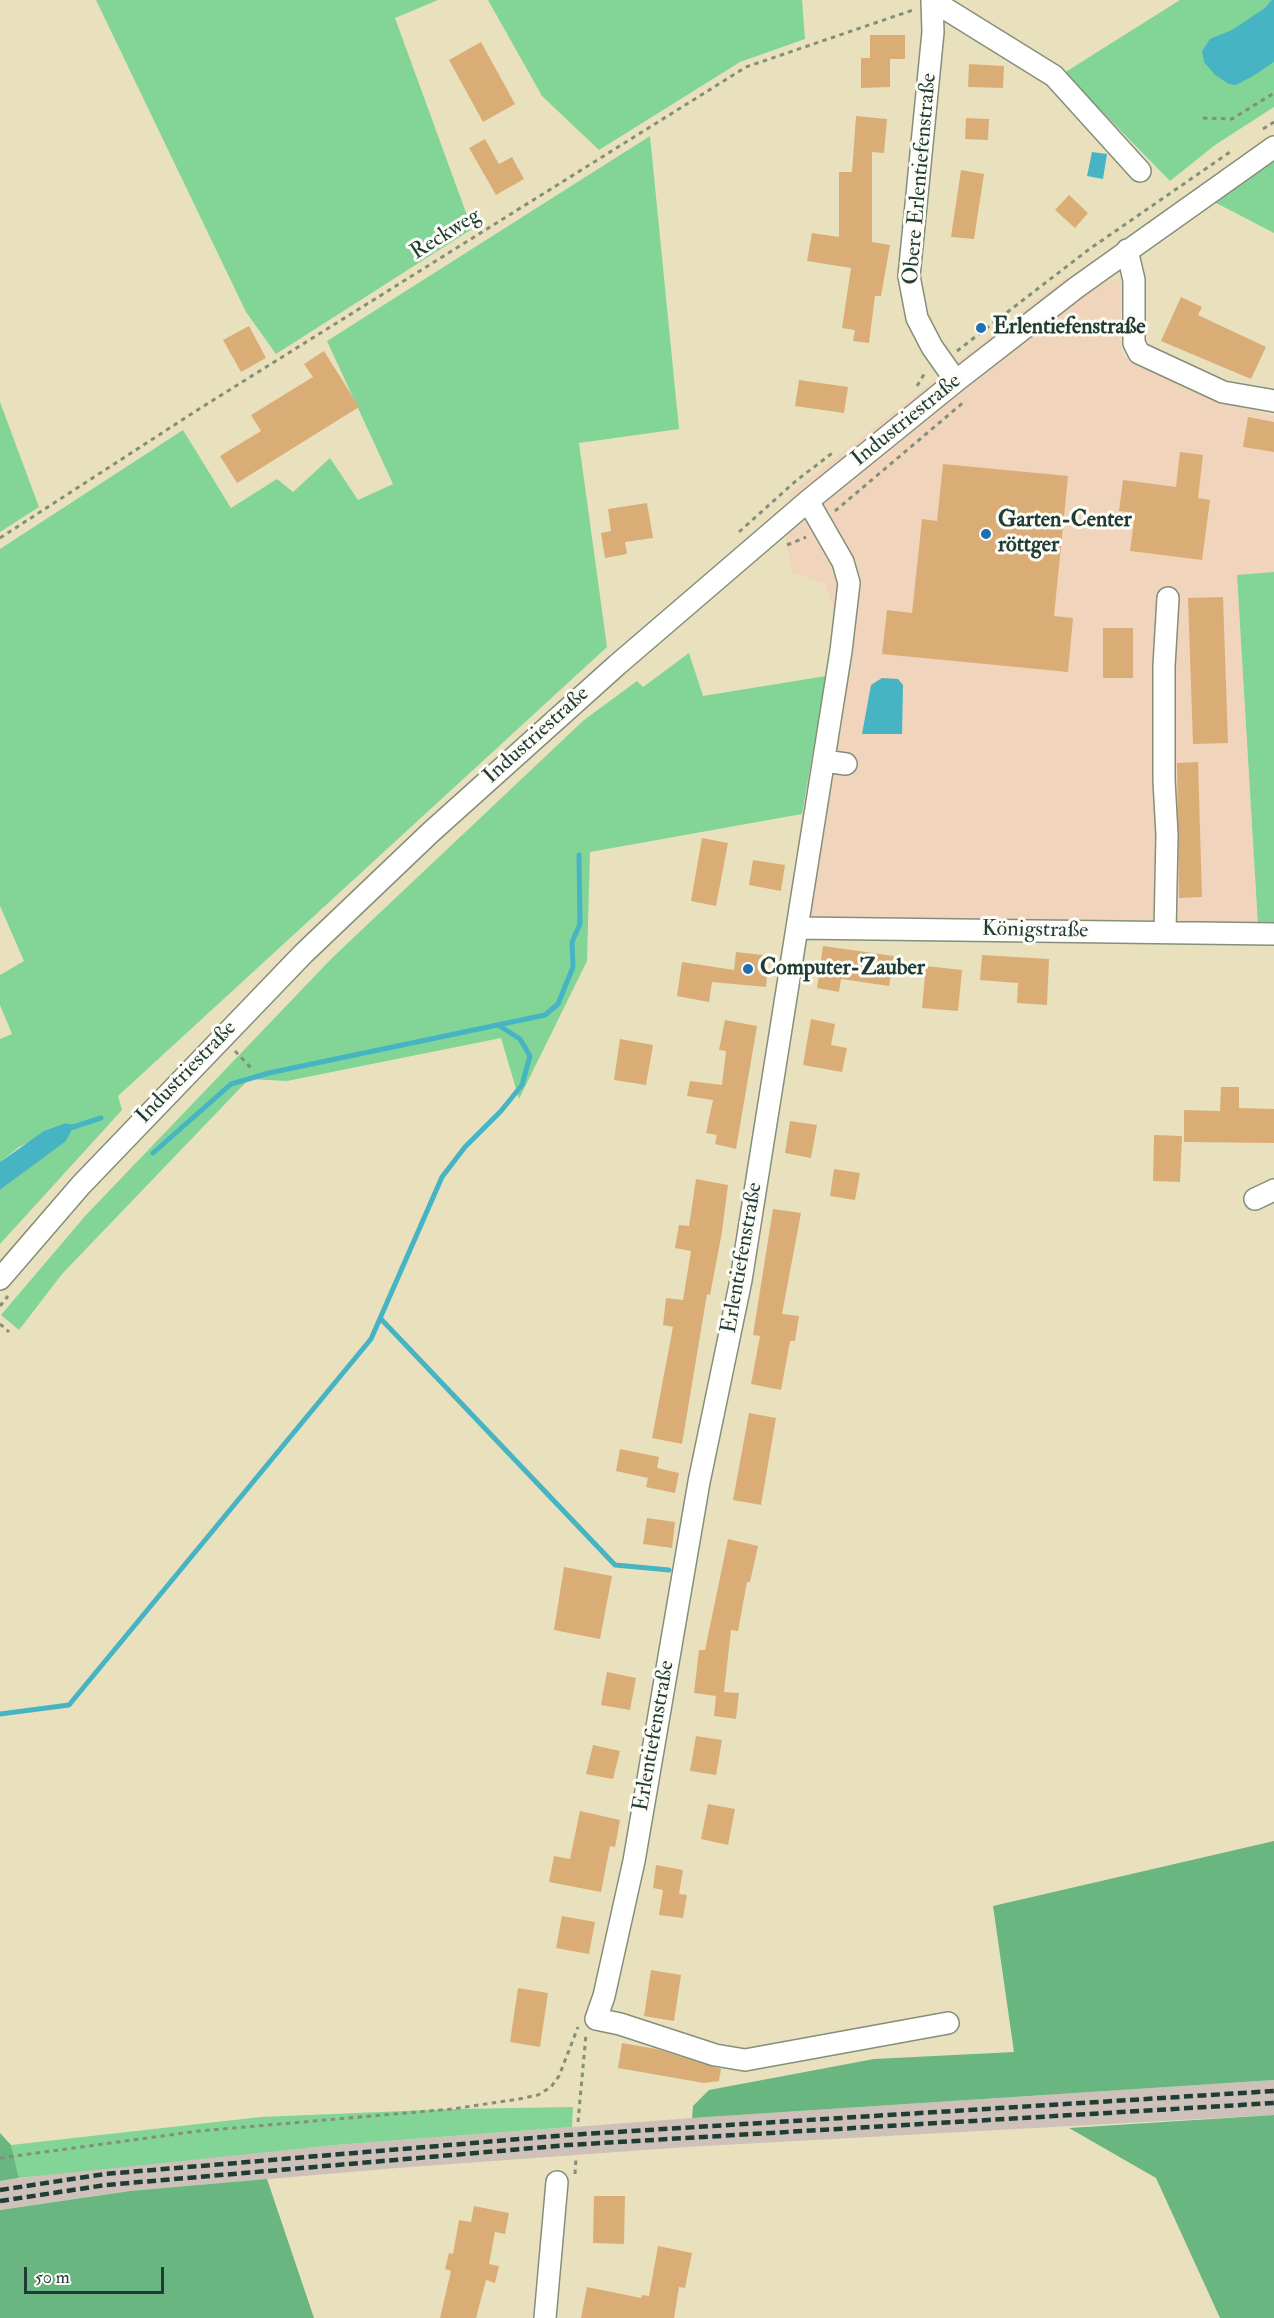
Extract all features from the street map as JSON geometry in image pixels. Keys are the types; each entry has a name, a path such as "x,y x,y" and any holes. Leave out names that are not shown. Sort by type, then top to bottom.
{"street":[{"path":"932,2 1054,76 1140,171"},
{"name":"Obere Erlentiefenstraße","path":"932,2 933,33 909,276 917,318 932,347 956,381"},
{"name":"Industriestraße","path":"7,1284 81,1185 312,946 519,752 808,501 956,381 1127,250 1274,147"},
{"path":"1127,250 1134,280 1134,342 1139,353 1222,392 1274,400"},
{"name":"Erlentiefenstraße","path":"589,2024 604,1996 634,1861 699,1482 741,1280 842,651 849,583 843,562 808,501"},
{"path":"1165,932 1167,835 1164,780 1164,666 1167,598"},
{"path":"824,761 846,764"},
{"name":"Königstraße","path":"797,928 1274,934"},
{"path":"589,2024 620,2024 715,2055 745,2060 948,2023"},
{"path":"545,2318 557,2182"}],"path":[{"name":"Reckweg","path":"0,538 199,409 746,67 932,2"},
{"path":"1203,118 1232,119 1274,93"},
{"path":"785,546 802,540 966,401"},
{"path":"234,1050 242,1042"},
{"path":"0,1306 7,1284"},
{"path":"0,1324 9,1332"},
{"path":"0,2158 199,2131 452,2109 538,2095 551,2087 559,2076 576,2026 589,2024 586,2032 578,2122"}],"shaded area":[{"path":"1066,277 1121,281 1121,355 1220,402 1274,416 1274,572 1237,576 1258,925 790,921 802,814 826,676 839,626 825,584 792,572 784,529 790,493"},
{"path":"1274,2080 1274,2115 686,2147 397,2168 130,2191 0,2210 0,2181 124,2165 335,2145 692,2118"}],"green space":[{"path":"96,0 438,0 395,18 472,229 276,354 246,312"},
{"path":"488,0 802,0 805,39 740,62 599,150 542,96"},
{"path":"1180,0 1274,0 1274,107 1215,145 1170,181 1064,73"},
{"path":"650,136 679,429 579,443 607,647 118,1096 122,1110 0,1244 0,1190 65,1141 74,1125 66,1123 19,1147 0,1162 0,1039 12,1034 0,1005 0,975 24,961 0,906 0,549 183,430 231,508 277,479 293,492 330,458 358,500 393,484 327,341"},
{"path":"1274,140 1274,233 1195,192"},
{"path":"0,402 39,507 0,532"},
{"path":"1274,572 1274,925 1258,925 1237,575"},
{"path":"689,653 703,696 826,676 802,814 590,852 587,961 519,1099 501,1038 287,1081 249,1079 62,1274 19,1330 1,1315 86,1215 333,957 584,720 637,681 643,687"},
{"path":"1274,1841 1274,2080 692,2118 693,2106 709,2090 874,2059 1014,2052 993,1906"},
{"path":"573,2107 572,2127 335,2145 19,2178 11,2145 261,2117 452,2109"},
{"path":"1274,2115 1274,2318 1220,2318 1156,2178 1069,2128"},
{"path":"0,2133 11,2145 19,2178 0,2181"},
{"path":"267,2179 314,2318 0,2318 0,2210 130,2191"}],"water":[{"path":"1274,0 1274,62 1236,85 1229,84 1215,75 1204,62 1202,51 1210,39 1232,30 1265,8"},
{"path":"1092,152 1107,154 1103,179 1087,176"},
{"path":"882,678 898,679 903,685 902,734 862,734 871,685"},
{"path":"66,1123 74,1125 66,1141 0,1190 0,1162 44,1131"}],"building":[{"path":"870,35 905,35 905,59 890,59 890,87 861,88 861,58 870,58"},
{"path":"481,42 515,104 483,122 449,60"},
{"path":"969,64 1004,66 1003,88 968,87"},
{"path":"856,116 887,119 884,153 872,152 872,242 890,245 881,296 875,296 869,343 853,341 855,330 842,328 851,268 807,261 812,233 839,237 839,172 852,172"},
{"path":"966,118 989,119 988,140 965,139"},
{"path":"485,139 499,164 512,157 524,179 496,195 469,148"},
{"path":"961,170 984,174 974,239 951,237"},
{"path":"1069,195 1088,213 1075,228 1055,210"},
{"path":"1181,297 1202,307 1198,315 1266,347 1251,379 1161,341"},
{"path":"249,326 266,358 241,372 223,340"},
{"path":"324,351 359,407 237,483 220,456 261,431 251,415 313,377 304,364"},
{"path":"799,380 848,387 844,413 795,406"},
{"path":"1248,417 1274,422 1274,452 1243,447"},
{"path":"1180,452 1203,455 1198,498 1210,500 1202,560 1130,551 1135,513 1119,511 1123,480 1176,487"},
{"path":"943,464 1068,476 1054,616 1073,618 1068,672 882,654 887,610 912,613 922,519 937,521"},
{"path":"647,503 653,538 625,542 627,554 605,558 601,533 611,531 608,509"},
{"path":"1223,597 1228,743 1193,744 1188,598"},
{"path":"1103,628 1133,628 1133,678 1103,678"},
{"path":"1198,762 1202,897 1179,898 1177,763"},
{"path":"702,838 728,843 716,906 691,901"},
{"path":"753,860 785,865 781,891 749,885"},
{"path":"823,946 894,956 889,986 841,979 839,992 817,988"},
{"path":"736,952 763,955 761,975 767,976 766,987 712,982 709,1002 677,996 682,962 734,970"},
{"path":"982,955 1049,959 1047,1005 1017,1003 1018,983 980,980"},
{"path":"926,966 962,970 958,1011 922,1008"},
{"path":"811,1019 835,1024 831,1045 847,1048 842,1072 803,1065"},
{"path":"725,1020 757,1026 736,1149 715,1144 717,1135 706,1133 713,1100 687,1096 690,1081 722,1085 726,1051 719,1050"},
{"path":"620,1039 653,1045 646,1085 614,1080"},
{"path":"1221,1087 1239,1087 1239,1108 1274,1109 1274,1143 1184,1142 1184,1110 1220,1111"},
{"path":"790,1121 817,1125 811,1158 785,1153"},
{"path":"1154,1135 1182,1136 1180,1182 1153,1181"},
{"path":"834,1169 860,1173 855,1200 830,1196"},
{"path":"696,1179 728,1185 722,1232 710,1295 707,1294 682,1444 652,1438 673,1327 663,1325 666,1298 683,1300 691,1251 675,1248 679,1225 689,1226"},
{"path":"773,1209 801,1213 782,1314 799,1316 795,1341 790,1341 781,1390 751,1384 760,1336 753,1335"},
{"path":"749,1413 776,1418 761,1505 733,1500"},
{"path":"620,1449 659,1457 657,1468 679,1473 675,1493 646,1487 648,1478 616,1471"},
{"path":"647,1518 675,1522 672,1548 643,1544"},
{"path":"728,1539 758,1546 750,1582 747,1582 738,1631 731,1630 724,1692 739,1693 736,1719 714,1716 716,1696 694,1693 699,1650 705,1650"},
{"path":"564,1567 612,1576 600,1639 554,1630"},
{"path":"607,1672 636,1678 630,1710 601,1705"},
{"path":"696,1736 722,1740 716,1775 690,1771"},
{"path":"593,1745 620,1751 613,1779 586,1774"},
{"path":"708,1804 735,1809 728,1845 701,1839"},
{"path":"580,1811 620,1820 615,1847 610,1846 601,1892 549,1882 554,1856 570,1859"},
{"path":"656,1865 683,1870 679,1894 687,1895 683,1918 659,1915 663,1890 653,1888"},
{"path":"562,1916 595,1922 589,1954 556,1948"},
{"path":"651,1970 681,1975 674,2021 644,2016"},
{"path":"518,1988 548,1993 540,2047 510,2042"},
{"path":"622,2043 656,2049 721,2069 719,2081 704,2083 618,2068"},
{"path":"594,2196 625,2196 624,2244 593,2243"},
{"path":"474,2206 509,2213 505,2234 495,2232 489,2264 499,2266 495,2283 486,2280 476,2318 440,2318 451,2271 445,2269 449,2253 453,2254 459,2220 471,2222"},
{"path":"658,2246 692,2253 685,2288 679,2287 674,2318 581,2318 587,2287 641,2298 642,2295 649,2296"}],"waterway":[{"path":"153,1153 231,1084 269,1073 545,1015 558,1004 573,967 572,942 580,924 579,855"},
{"path":"0,1714 69,1705 371,1339 442,1177 465,1147 501,1111 522,1085 530,1056 520,1039 498,1025"},
{"path":"70,1128 101,1118"},
{"path":"381,1319 615,1565 669,1570"}],"railway":[{"path":"0,2190 105,2174 568,2135 1274,2091"},
{"path":"0,2201 106,2185 568,2145 1274,2103"}],"place":[{"name":"Erlentiefenstraße","path":"981,328"},
{"name":"Garten-Center röttger","path":"986,534"},
{"name":"Computer-Zauber","path":"748,969"}]}
